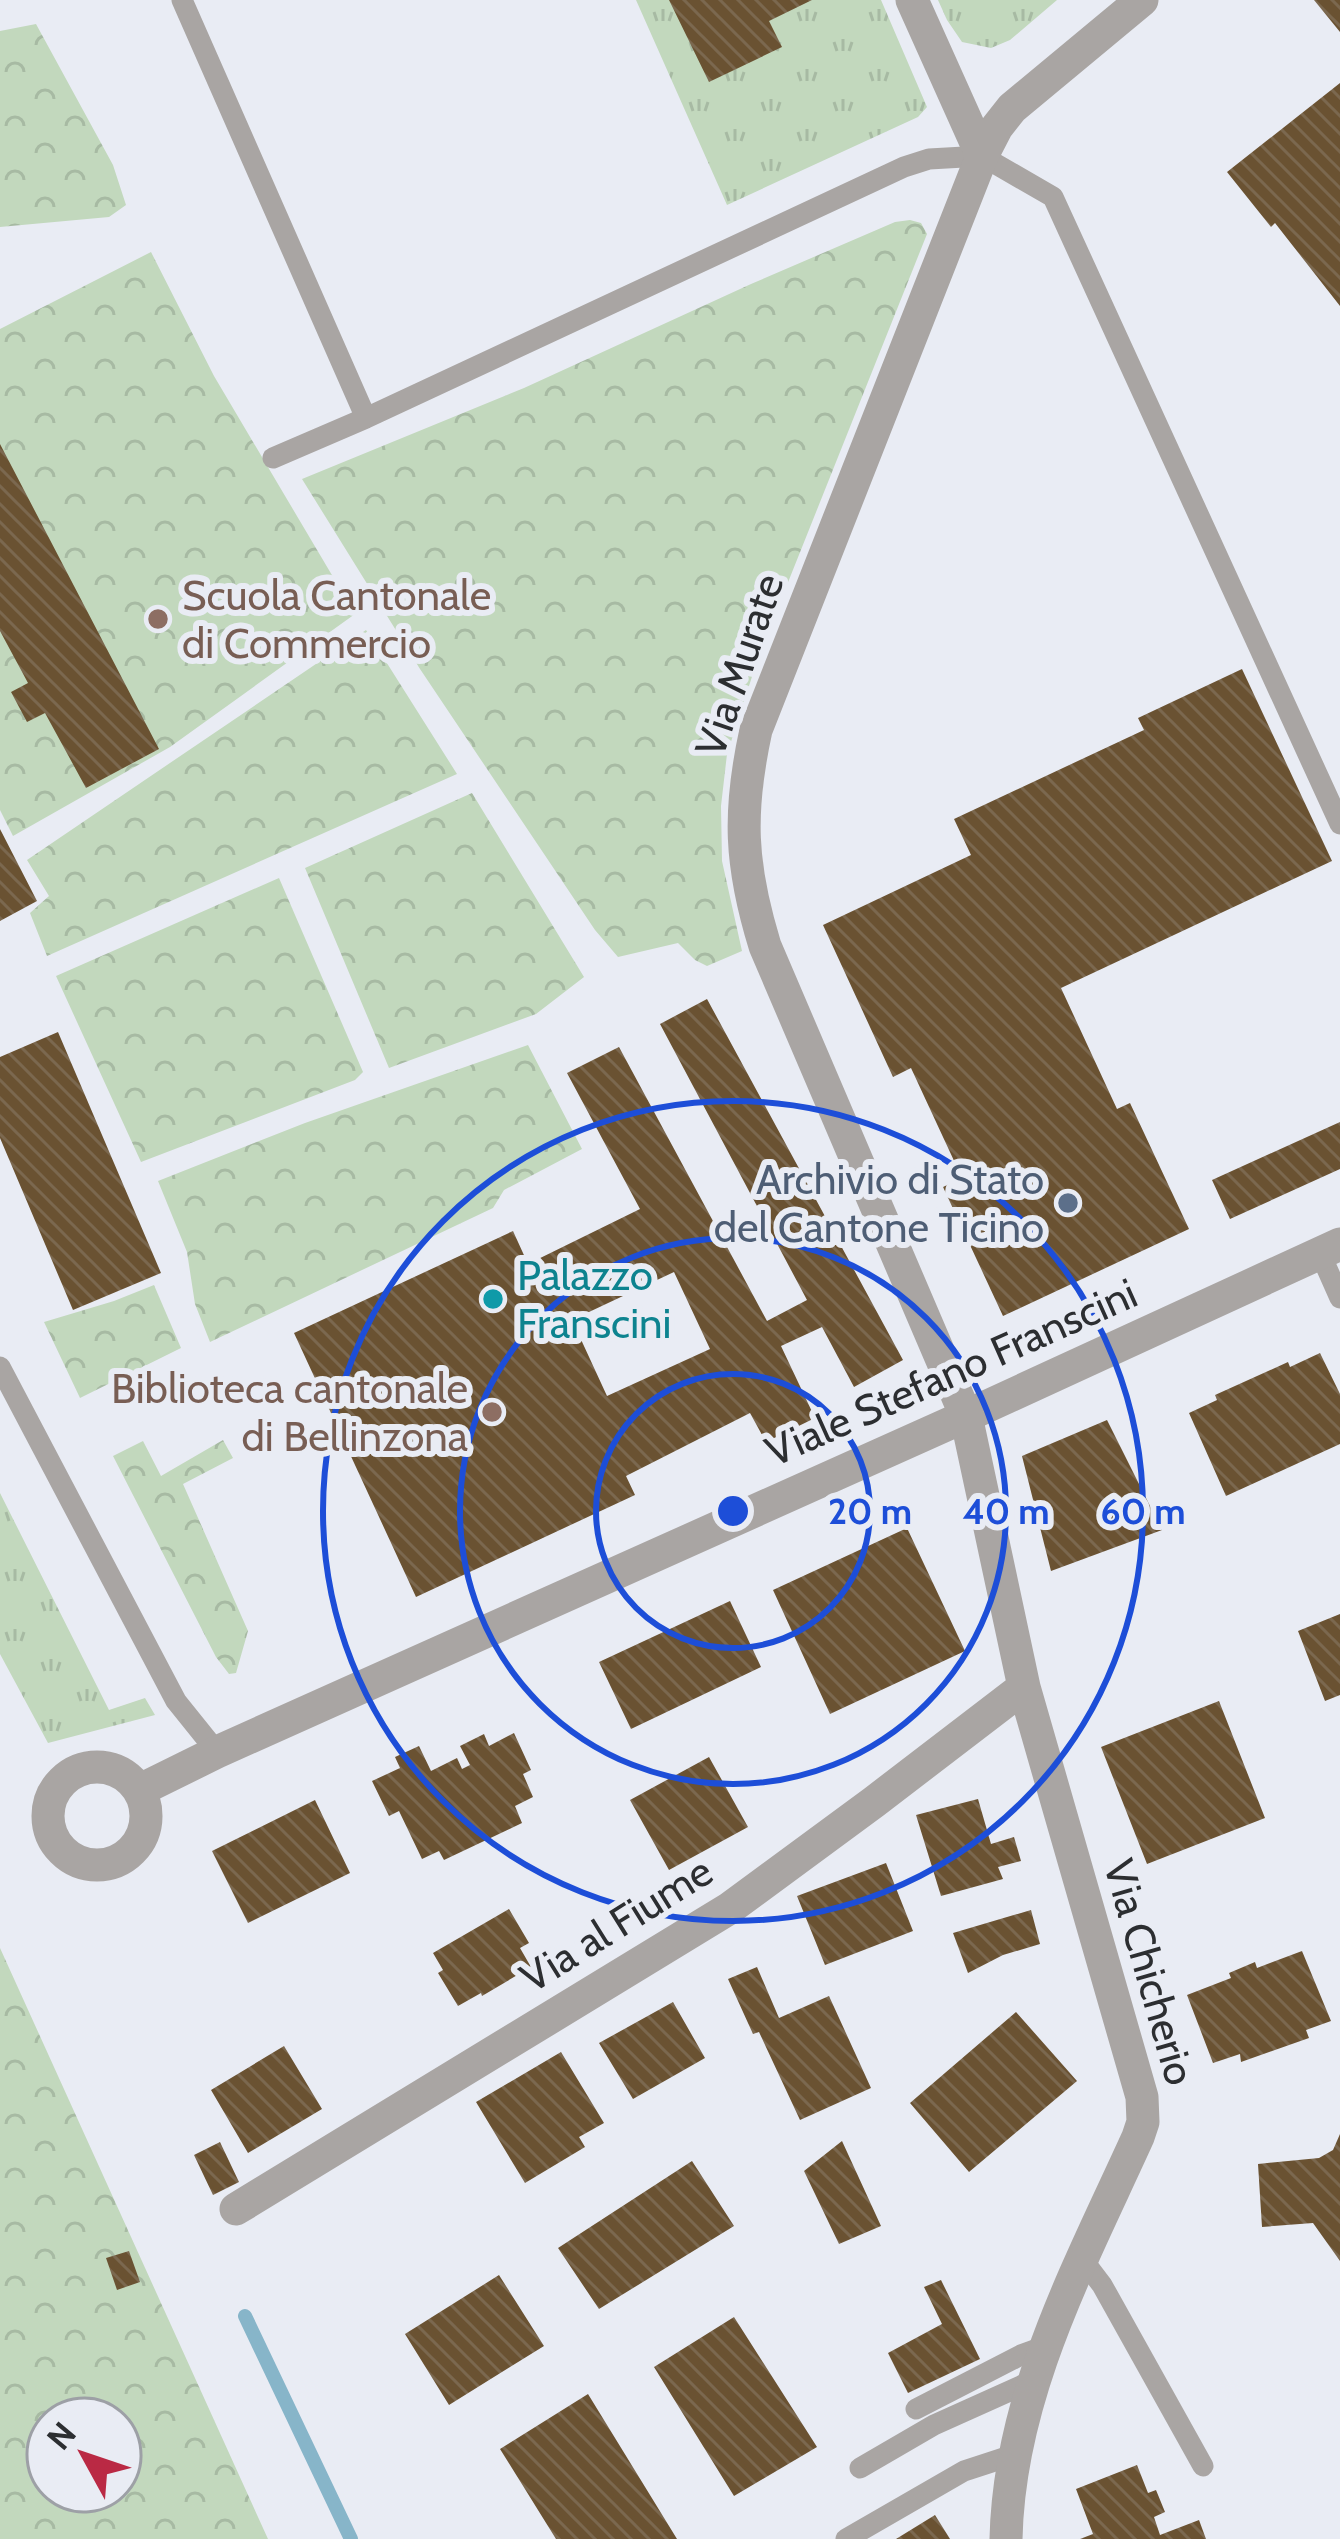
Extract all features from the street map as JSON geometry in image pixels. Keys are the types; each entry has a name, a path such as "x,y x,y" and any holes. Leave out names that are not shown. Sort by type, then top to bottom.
{"street":[{"path":"912,0 982,156"},
{"name":"Via Murate","path":"966,1416 765,946 746,870 745,781 756,730 982,156 1012,108 1142,0"},
{"name":"Viale Stefano Franscini","path":"140,1790 1330,1249"},
{"name":"Via Chicherio","path":"966,1416 1024,1687 1144,2110 1138,2137 1046,2346 1024,2408 1006,2539"},
{"name":"Via al Fiume","path":"236,2209 730,1908 1024,1687"}],"lane":[{"path":"182,0 366,418"},
{"path":"273,458 904,167 929,159 982,156 1053,196 1340,824"},
{"path":"1330,1249 1340,1298"},
{"path":"0,1367 176,1701 217,1752"},
{"path":"1083,2260 1102,2285 1203,2466"},
{"path":"916,2409 1021,2354 1046,2346"},
{"path":"860,2468 934,2425 1034,2380"},
{"path":"846,2539 964,2471 1016,2454"}],"green space":[{"path":"636,0 881,0 927,107 918,117 727,205"},
{"path":"938,0 1057,0 1010,40 991,48 962,42"},
{"path":"36,24 113,165 126,205 109,217 0,227 0,31"},
{"path":"895,222 921,223 927,234 759,655 727,754 722,861 742,951 707,966 678,943 618,957 595,930 420,669 302,479 524,388"},
{"path":"151,252 214,376 355,614 170,747 13,836 0,810 0,329"},
{"path":"366,630 457,774 47,956 30,913 49,896 27,860"},
{"path":"472,793 584,977 536,1014 389,1068 305,868"},
{"path":"279,878 363,1072 355,1080 141,1162 56,976"},
{"path":"528,1045 582,1149 504,1190 493,1208 210,1342 195,1304 187,1252 158,1181 305,1123"},
{"path":"154,1285 181,1348 80,1398 44,1322"},
{"path":"223,1440 233,1458 183,1484 248,1631 236,1673 229,1674 113,1456 143,1441 161,1476"},
{"path":"0,1493 109,1710 145,1698 155,1715 48,1743 0,1654"},
{"path":"0,1948 268,2539 0,2539"}],"building":[{"path":"669,0 812,0 769,21 782,47 709,82"},
{"path":"1314,0 1340,0 1340,32"},
{"path":"1340,83 1340,306 1275,223 1271,227 1227,172"},
{"path":"0,444 159,749 86,788 45,713 27,722 11,692 28,683 0,631"},
{"path":"1242,669 1332,861 1061,988 1117,1109 1130,1103 1189,1229 1003,1316 943,1187 962,1178 911,1068 893,1077 823,925 971,855 954,819 1144,730 1138,718"},
{"path":"0,829 37,901 0,921"},
{"name":"Palazzo Franscini","path":"707,999 903,1360 854,1387 822,1327 781,1346 815,1418 766,1442 750,1413 626,1476 635,1495 416,1597 294,1333 513,1231 528,1264 640,1209 567,1073 619,1047 767,1321 807,1300 660,1024","holes":["674,1272 710,1349 607,1396 572,1320"]},
{"path":"58,1032 161,1273 73,1310 0,1138 0,1057"},
{"path":"1340,1122 1340,1169 1230,1219 1212,1180"},
{"path":"1320,1353 1340,1394 1340,1444 1226,1496 1189,1413 1217,1400 1215,1395"},
{"path":"1107,1420 1162,1530 1051,1571 1022,1456"},
{"path":"907,1528 965,1651 830,1714 773,1590"},
{"path":"730,1601 761,1667 631,1729 599,1662"},
{"path":"1340,1614 1340,1695 1325,1701 1298,1631"},
{"path":"1219,1701 1265,1818 1147,1864 1101,1747"},
{"path":"514,1733 531,1770 523,1774 533,1797 515,1806 522,1823 444,1860 439,1851 422,1859 399,1811 389,1816 372,1781 400,1768 395,1757 419,1746 431,1771 457,1758 462,1769 470,1765 460,1746 484,1734 489,1746"},
{"path":"709,1757 748,1827 669,1870 630,1800"},
{"path":"978,1799 991,1844 1014,1837 1021,1861 998,1867 1003,1879 941,1896 916,1815"},
{"path":"315,1800 350,1873 248,1923 212,1851"},
{"path":"886,1863 913,1931 825,1965 797,1896"},
{"path":"509,1909 529,1943 520,1948 531,1967 458,2006 438,1973 443,1970 433,1953"},
{"path":"1031,1910 1040,1944 1003,1955 968,1973 953,1933"},
{"path":"1302,1951 1331,2021 1306,2030 1309,2038 1241,2062 1240,2054 1213,2063 1187,1995 1231,1978 1229,1973 1255,1962 1257,1968"},
{"path":"757,1967 779,2018 829,1996 871,2088 800,2120 728,1979"},
{"path":"673,2002 705,2058 633,2099 599,2043"},
{"path":"1016,2012 1077,2081 969,2172 910,2103"},
{"path":"284,2046 322,2109 248,2153 211,2090"},
{"path":"561,2052 604,2123 579,2137 585,2147 525,2183 476,2102"},
{"path":"1340,2134 1340,2261 1313,2223 1262,2227 1258,2164 1319,2158 1333,2150"},
{"path":"842,2141 881,2226 839,2244 804,2171"},
{"path":"220,2142 239,2182 213,2195 194,2155"},
{"path":"692,2161 734,2226 599,2309 558,2248"},
{"path":"129,2251 140,2282 117,2290 106,2258"},
{"path":"499,2275 544,2346 449,2405 405,2334"},
{"path":"941,2280 980,2359 908,2393 888,2353 942,2324 924,2287"},
{"path":"734,2317 817,2447 734,2496 654,2367"},
{"path":"588,2394 677,2539 556,2539 500,2449"},
{"path":"1137,2465 1148,2493 1156,2490 1165,2512 1154,2517 1160,2535 1199,2520 1206,2539 1080,2539 1093,2534 1076,2489"},
{"path":"935,2515 950,2539 896,2539"}],"waterway":[{"path":"245,2316 351,2539"}],"place":[{"name":"Scuola Cantonale di Commercio","path":"158,619"},
{"name":"Archivio di Stato del Cantone Ticino","path":"1068,1203"},
{"name":"Palazzo Franscini","path":"493,1299"},
{"name":"Biblioteca cantonale di Bellinzona","path":"492,1412"}]}
